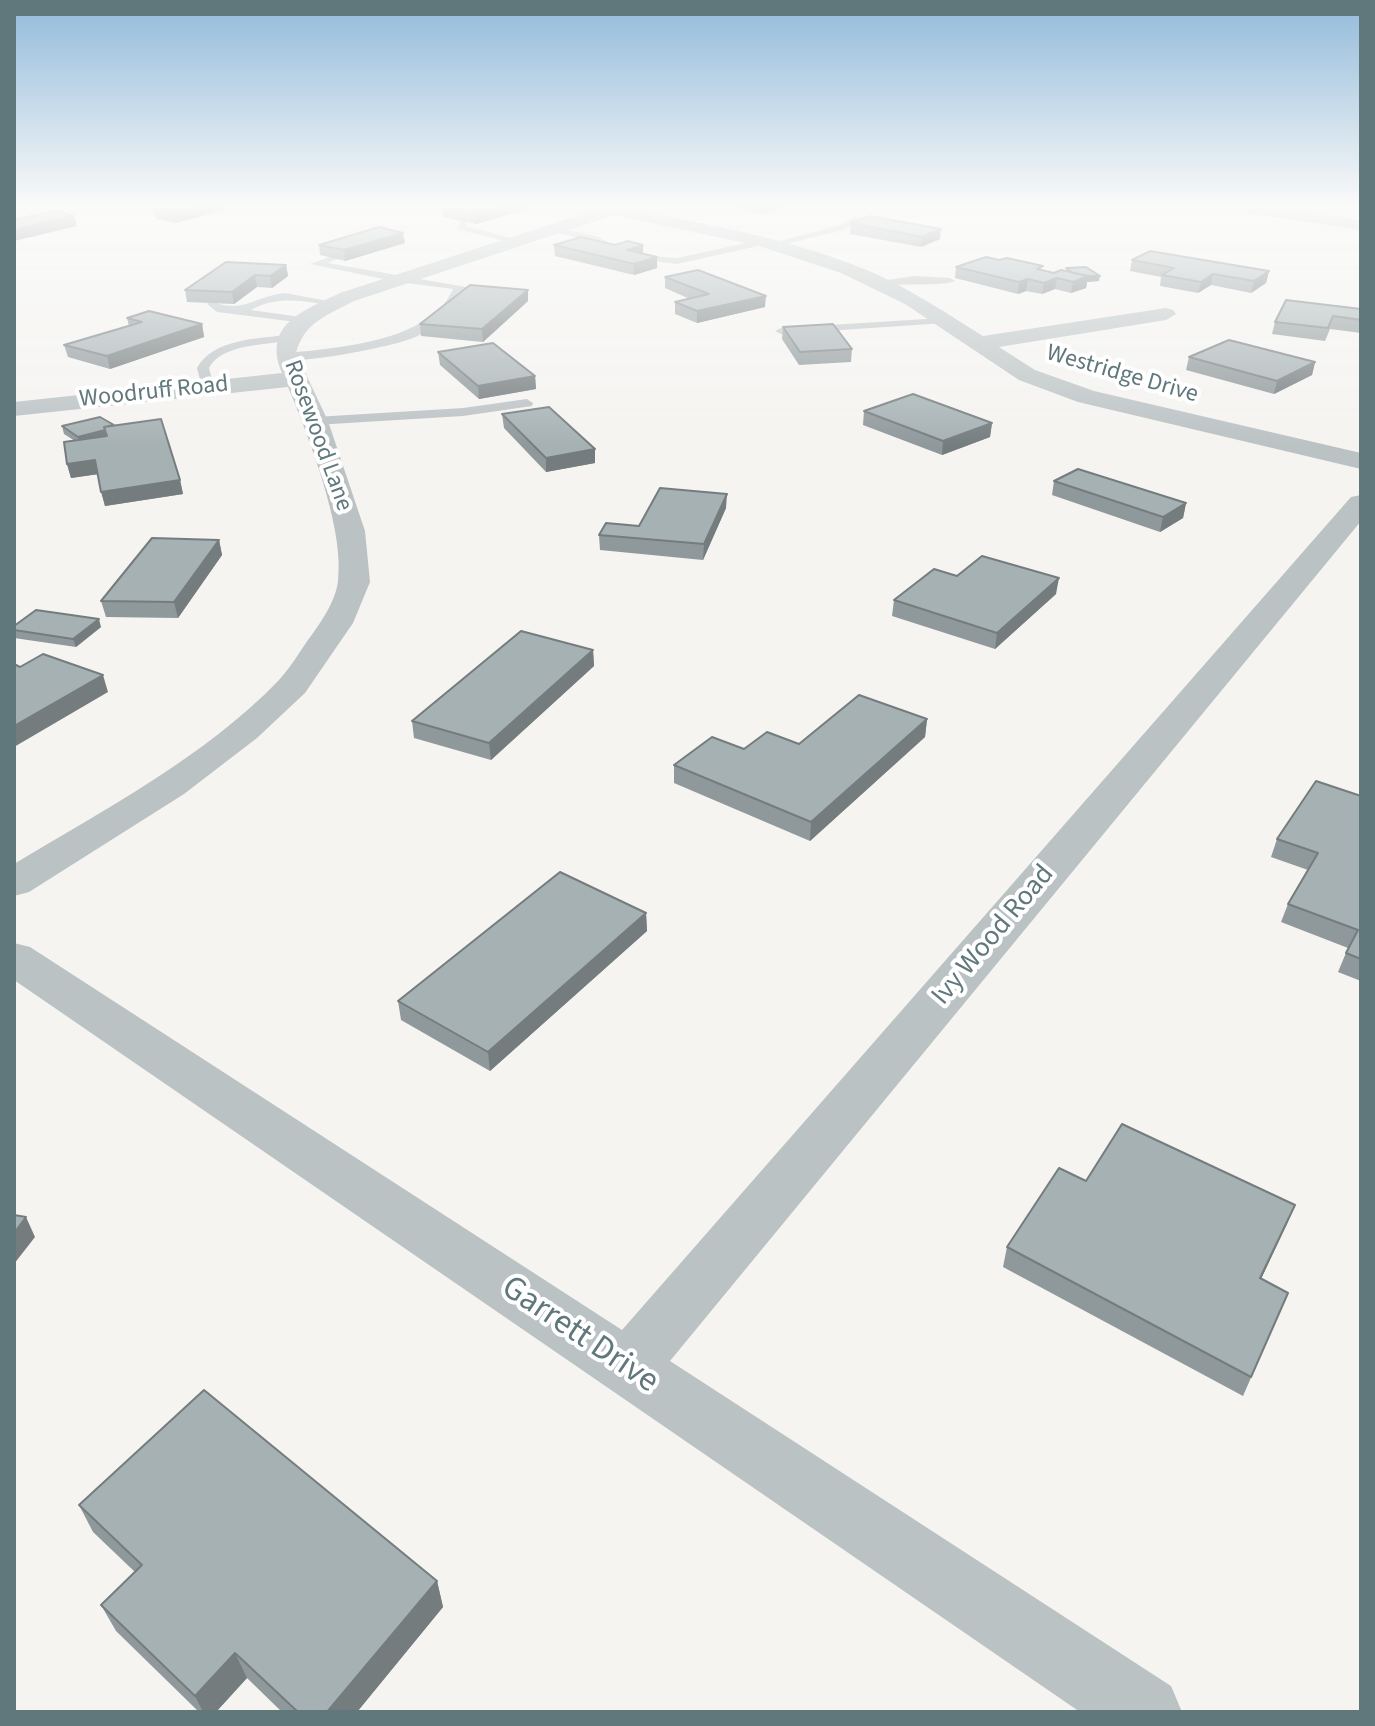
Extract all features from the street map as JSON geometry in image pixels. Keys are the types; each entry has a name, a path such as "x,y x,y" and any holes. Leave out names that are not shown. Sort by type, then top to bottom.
{"street":[{"name":"Rosewood Lane","path":"14,883 170,786 244,730 293,686 337,623 354,582 350,531 293,349 333,303 380,286"},
{"name":"Westridge Drive","path":"884,286 1027,375 1087,397 1361,461"},
{"path":"977,344 1166,314"},
{"name":"Woodruff Road","path":"14,409 208,387 293,349"},
{"name":"Ivy Wood Road","path":"627,1368 1361,503"},
{"name":"Garrett Drive","path":"14,958 1145,1712"}],"lane":[{"path":"449,286 486,291"},
{"path":"208,387 203,369 206,361 216,354 255,342 334,352 411,335 453,301 459,287"},
{"path":"240,312 257,301 280,295 333,303"},
{"path":"212,304 217,309 240,312 293,349"},
{"path":"781,331 942,321"},
{"path":"315,421 463,412 527,403"}],"building":[{"path":"192,286 241,286 232,292 185,290"},
{"path":"469,286 528,290 482,329 420,324"},
{"path":"687,286 739,286 766,296 697,311 675,302 709,294"},
{"path":"1286,300 1361,309 1361,320 1333,316 1328,328 1275,322"},
{"path":"149,311 202,324 107,356 64,345 142,322 127,318"},
{"path":"833,324 852,349 800,352 783,327"},
{"path":"1229,340 1315,362 1277,381 1189,357"},
{"path":"493,343 535,376 478,386 438,352"},
{"path":"913,394 992,423 943,441 864,411"},
{"path":"549,407 595,449 546,458 502,414"},
{"path":"100,417 114,425 78,437 62,426"},
{"path":"161,419 180,480 101,492 95,460 67,464 64,442 107,436 104,427"},
{"path":"1078,469 1186,503 1163,517 1054,481"},
{"path":"660,488 727,494 704,544 599,535 606,523 639,526"},
{"path":"152,538 219,540 174,602 101,601"},
{"path":"982,556 1059,578 997,633 894,600 934,569 957,576"},
{"path":"36,610 99,619 73,639 14,630 14,626"},
{"path":"521,631 593,650 489,743 412,721"},
{"path":"43,654 103,675 14,726 14,664 20,667"},
{"path":"859,695 927,719 811,822 674,765 712,737 744,749 767,732 799,744"},
{"path":"1316,781 1361,796 1361,959 1346,953 1358,930 1288,904 1318,853 1277,839"},
{"path":"560,872 646,913 488,1052 398,1001"},
{"path":"1122,1124 1295,1205 1260,1278 1288,1293 1251,1377 1007,1247 1059,1168 1086,1181"},
{"path":"14,1215 26,1217 14,1233"},
{"path":"204,1390 437,1581 327,1712 298,1712 235,1653 195,1696 101,1605 142,1565 79,1505"}]}
